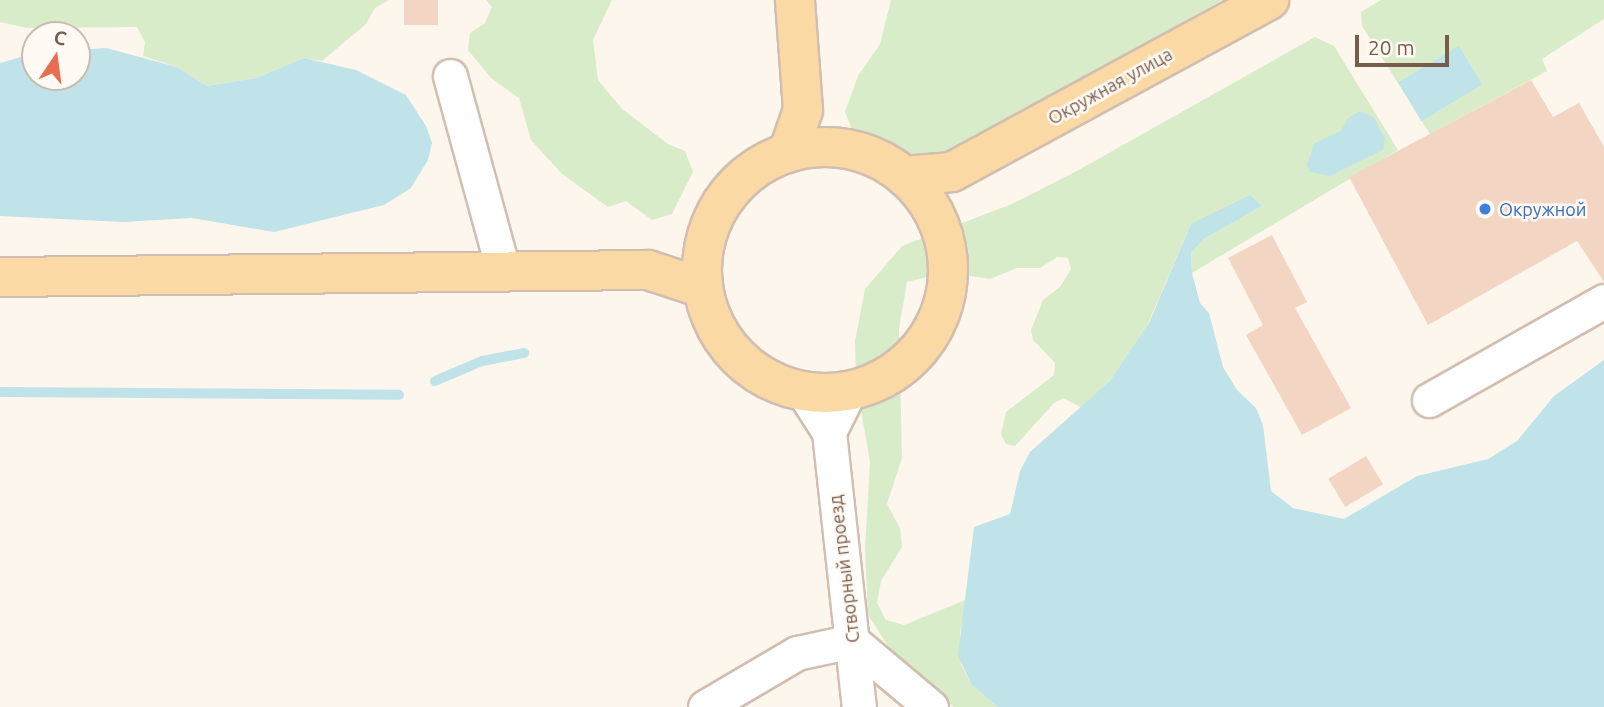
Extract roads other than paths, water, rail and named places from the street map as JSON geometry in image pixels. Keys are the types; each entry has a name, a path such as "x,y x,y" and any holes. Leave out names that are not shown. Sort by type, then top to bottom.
{"main road":[{"path":"788,153 803,110 795,0"},
{"name":"Окружная улица","path":"952,172 1269,0"},
{"path":"803,110 833,148"},
{"path":"833,148 862,152 904,176 932,210 944,234 949,273 942,312 923,347 893,374 850,390 802,390 777,384 741,361 716,328 703,288 704,247 719,208 745,176 788,153 833,148"},
{"path":"904,176 952,172"},
{"path":"932,210 952,172"},
{"path":"648,270 704,247"},
{"path":"0,277 648,270 703,288"}],"street":[{"path":"450,76 503,273"},
{"path":"1429,400 1604,301"},
{"path":"802,390 829,432"},
{"path":"829,432 850,390"},
{"name":"Створный проезд","path":"829,432 859,707"},
{"path":"705,707 797,653 852,641 931,707"}],"water":[{"path":"1459,46 1482,85 1421,121 1398,83"},
{"path":"106,48 177,67 207,86 256,78 304,58 356,70 406,95 426,126 432,143 428,160 411,188 384,205 274,232 192,218 123,222 0,216 0,63 21,57 21,91 91,91 91,49"},
{"path":"1360,111 1374,118 1385,138 1383,150 1330,176 1310,172 1307,165 1315,143 1341,131 1348,118"},
{"path":"1250,195 1262,206 1204,239 1191,253 1192,273 1200,303 1209,313 1223,367 1237,390 1256,408 1263,425 1271,491 1293,508 1344,519 1417,476 1488,459 1517,441 1554,396 1604,360 1604,707 998,707 971,684 958,655 974,527 1010,514 1020,471 1030,452 1110,381 1149,323 1191,224"}],"waterway":[{"path":"435,381 482,361 524,353"},
{"path":"0,392 399,395"}],"place":[{"name":"Окружной","path":"1485,209"}]}
